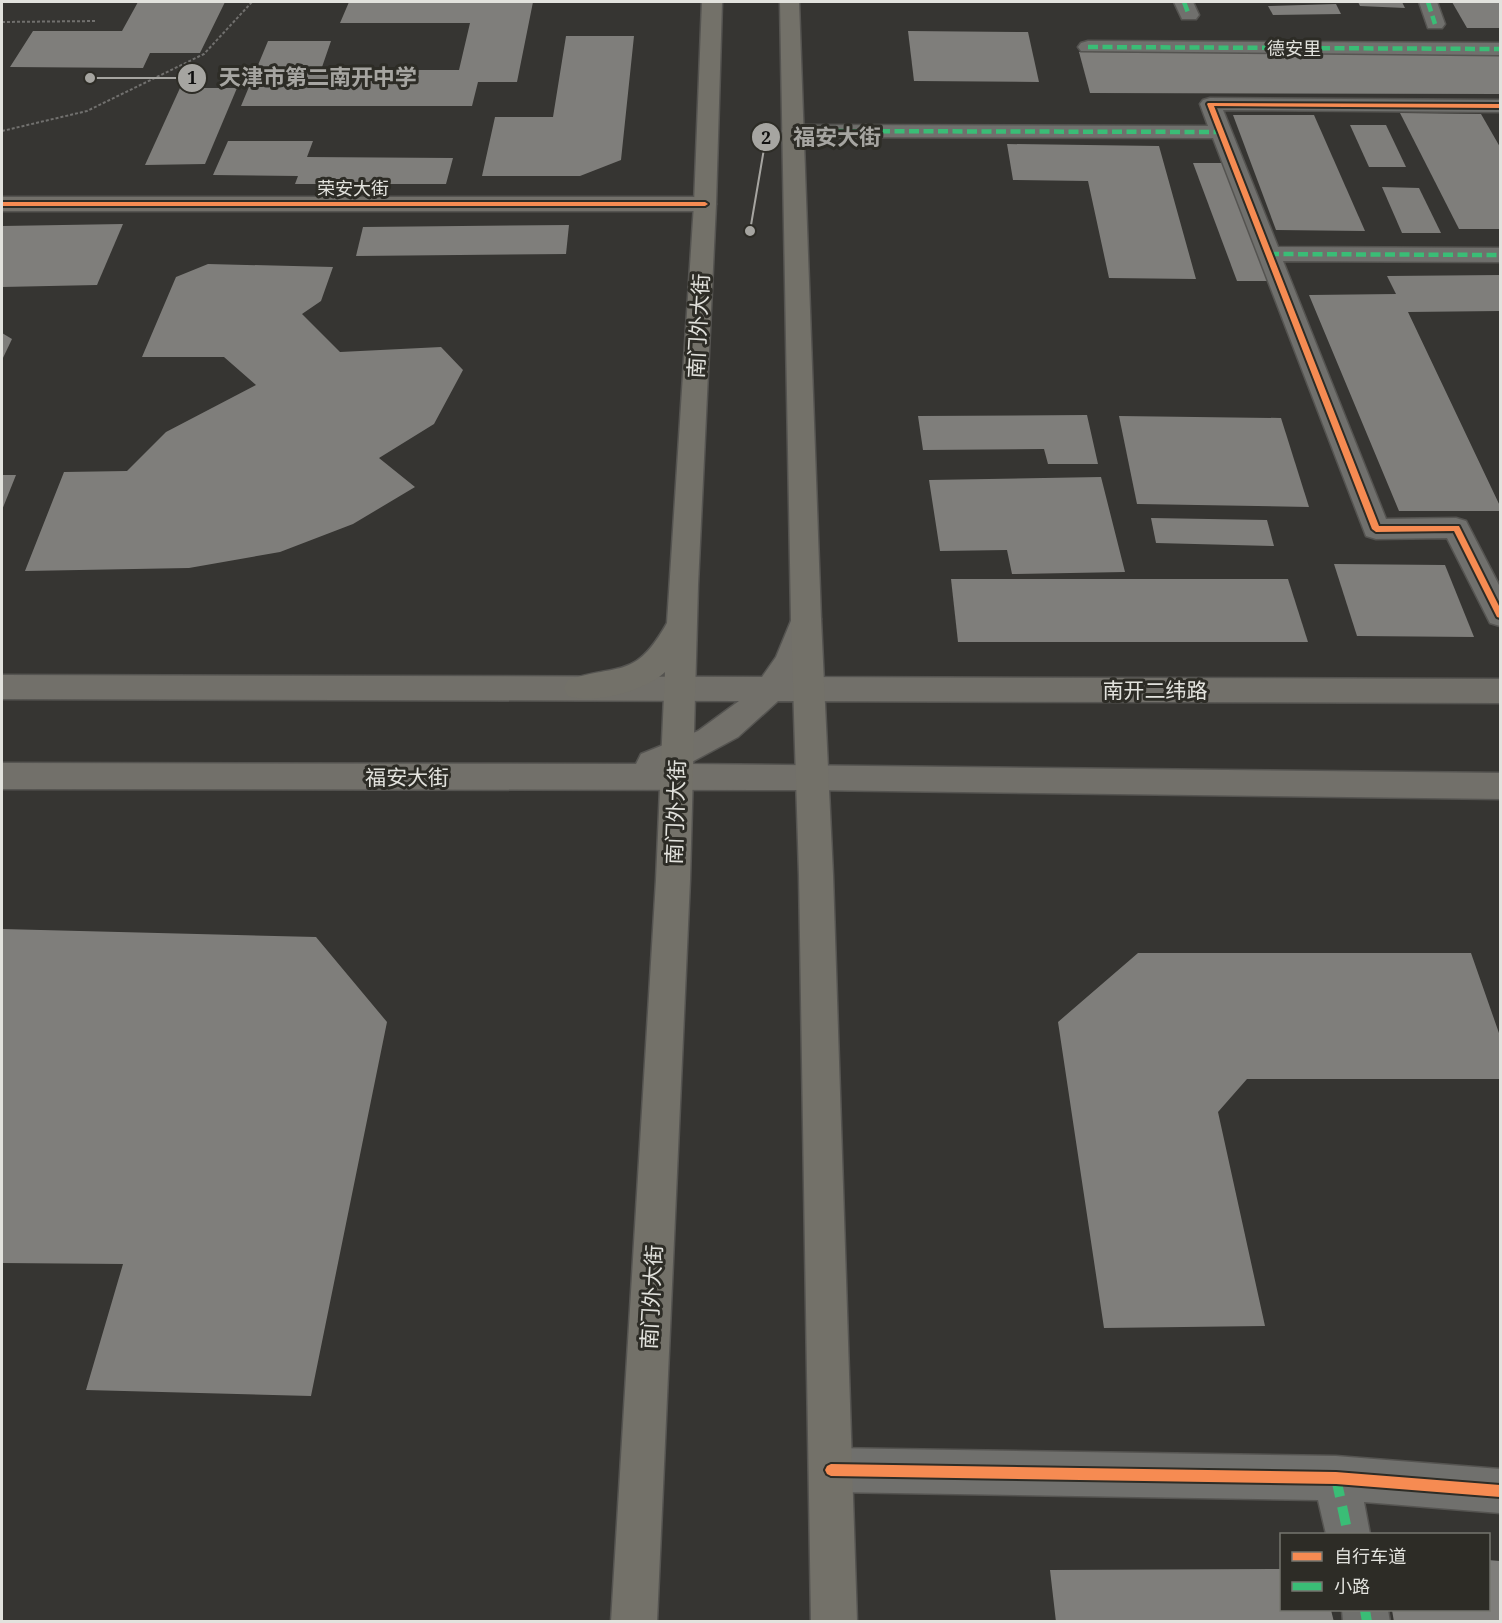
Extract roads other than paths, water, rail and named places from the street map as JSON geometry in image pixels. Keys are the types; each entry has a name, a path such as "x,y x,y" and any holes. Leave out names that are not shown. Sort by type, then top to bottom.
{"main road":[{"name":"南门外大街","path":"634,1622 682,621 705,204 712,2"},
{"path":"789,2 834,1622"},
{"name":"荣安大街","path":"2,204 705,204"},
{"path":"676,766 739,720 770,689 791,658 806,619"},
{"path":"579,688 613,684 644,673 666,653 682,621"},
{"path":"2,687 809,689"},
{"name":"南开二纬路","path":"809,689 1500,691"},
{"name":"福安大街","path":"2,776 574,778 676,766 812,777"},
{"path":"812,777 1500,786"}],"street":[{"path":"1428,2 1435,24"},
{"name":"德安里","path":"1088,47 1500,49"},
{"path":"1500,106 1210,104 1376,529 1456,528 1500,615"},
{"path":"793,131 1221,132"},
{"path":"1269,254 1500,255"},
{"path":"831,1470 1336,1478 1500,1491"},
{"path":"1336,1478 1348,1533"}],"place":[{"name":"天津市第二南开中学","path":"90,78"},
{"name":"福安大街","path":"750,231"}]}
